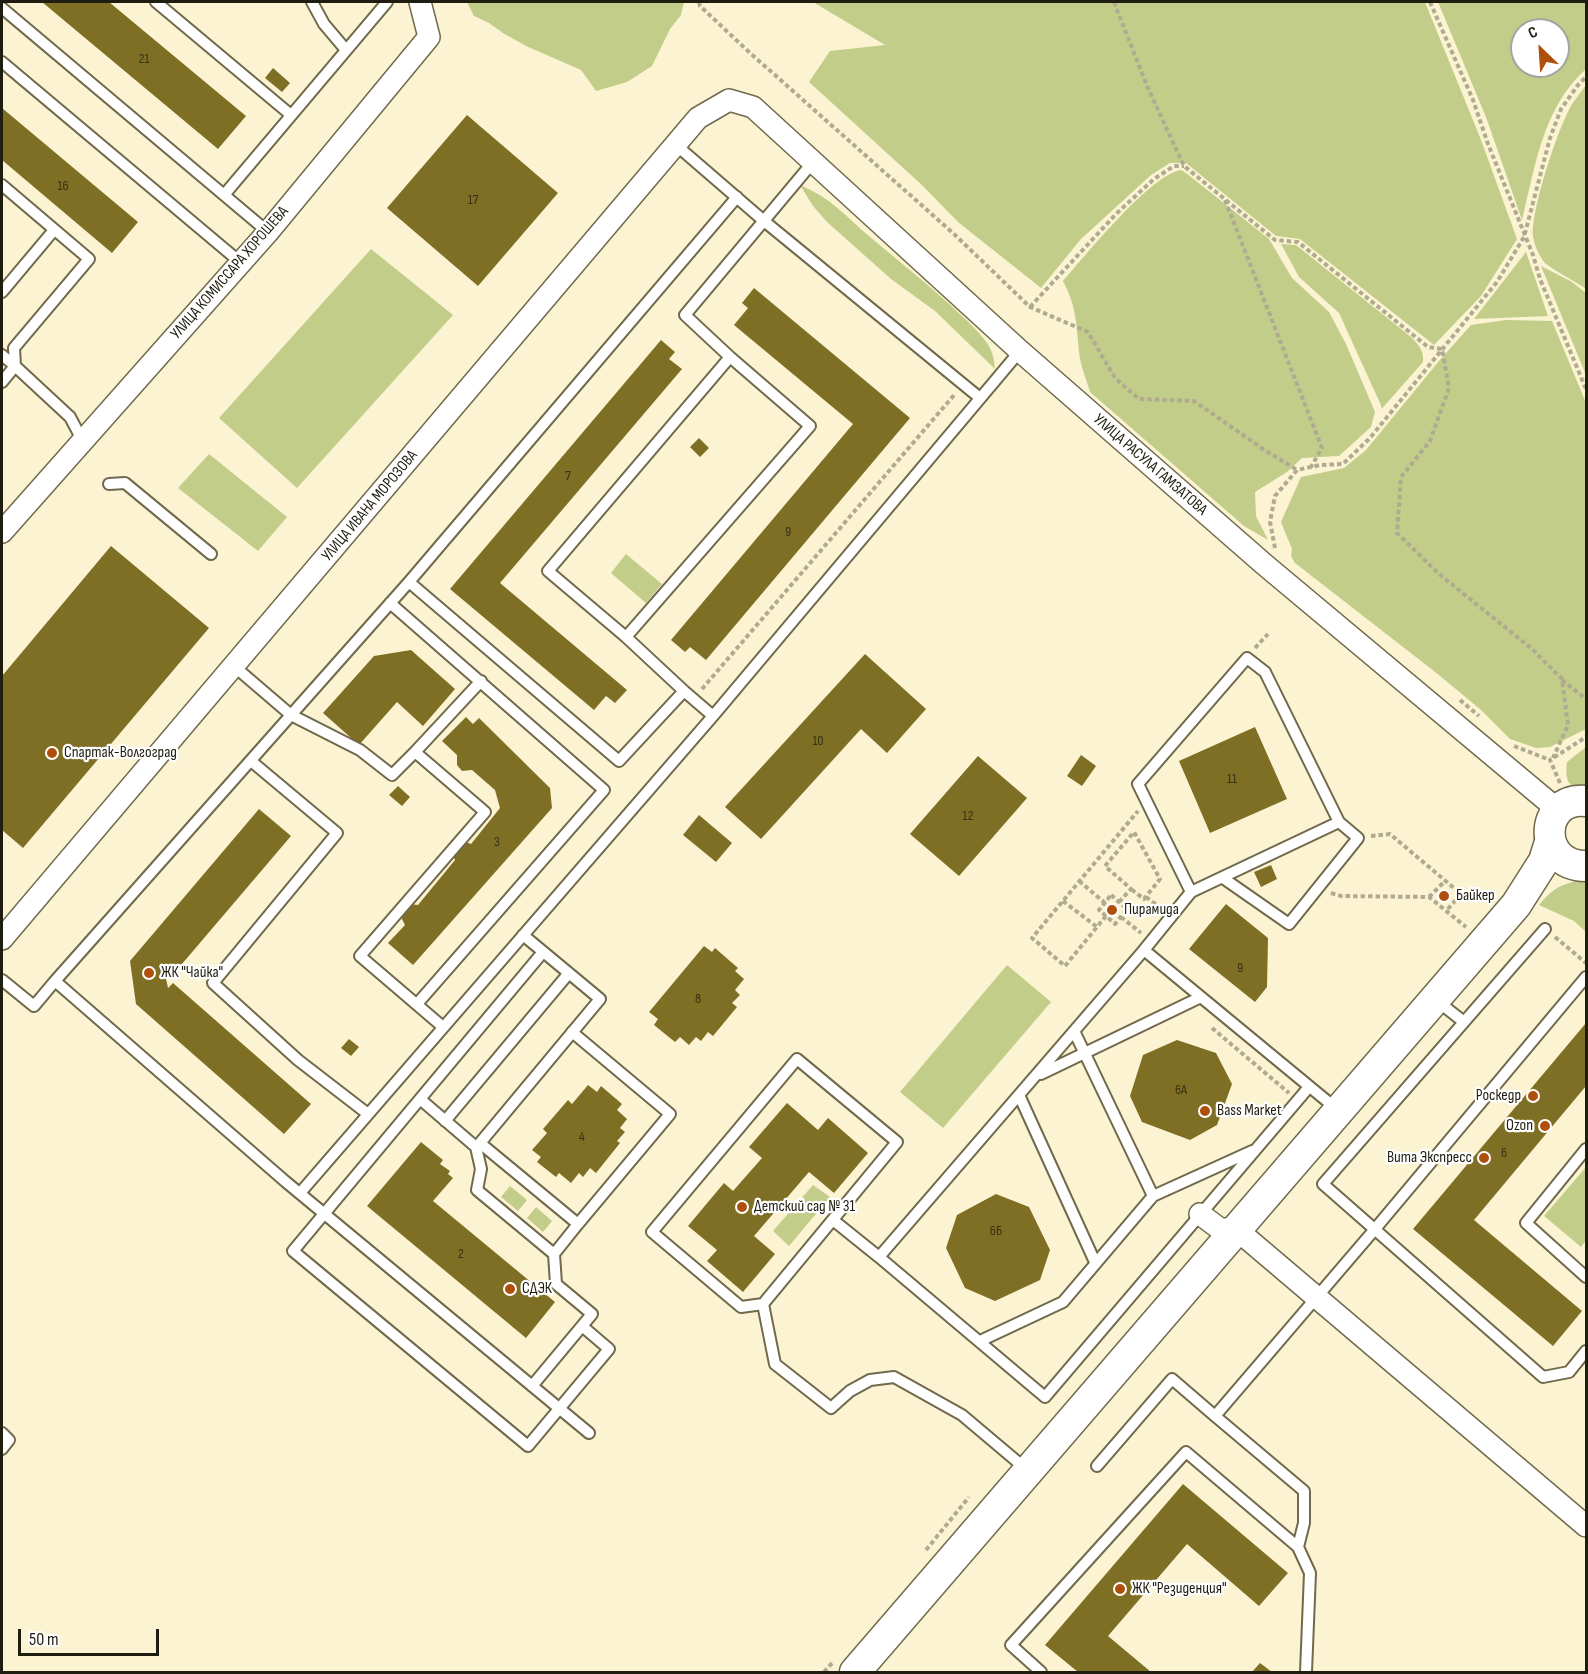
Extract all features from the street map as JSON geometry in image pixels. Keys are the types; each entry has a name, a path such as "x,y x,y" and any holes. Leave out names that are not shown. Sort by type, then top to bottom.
{"main road":[{"path":"1576,802 1552,820 1549,831 1550,842 1563,861 1586,867"},
{"path":"855,1672 1516,905 1544,861 1550,842"},
{"path":"1516,905 1538,891 1586,867"}],"street":[{"name":"УЛИЦА КОМИССАРА ХОРОШЕВА","path":"2,532 268,232 429,38 420,2"},
{"name":"УЛИЦА ИВАНА МОРОЗОВА","path":"2,939 235,667 698,118 729,100 753,107"},
{"name":"УЛИЦА РАСУЛА ГАМЗАТОВА","path":"753,107 1020,351 1265,565 1576,802"},
{"path":"1200,1214 1220,1229 1236,1229 1587,1526"}],"lane":[{"path":"156,2 291,115"},
{"path":"312,2 324,24 346,50"},
{"path":"224,195 387,2"},
{"path":"2,8 268,232"},
{"path":"2,62 240,262"},
{"path":"675,145 980,398"},
{"path":"626,638 810,426 685,315 813,162"},
{"path":"2,185 89,259 14,348 15,366 2,382"},
{"path":"2,980 34,1006 409,582 737,197"},
{"path":"2,292 54,230"},
{"path":"300,1193 713,716 1020,351"},
{"path":"2,355 70,417 79,434 86,438"},
{"path":"713,716 548,571 730,357"},
{"path":"109,484 125,483 211,554"},
{"path":"409,582 619,761 684,691"},
{"path":"390,603 604,790 417,1004"},
{"path":"1191,892 1138,784 1247,658 1265,672 1339,822 1358,838 1289,924 1223,878"},
{"path":"235,667 291,715 360,750 392,776 481,681"},
{"path":"415,752 485,812 360,956 443,1027"},
{"path":"251,760 337,833 213,983 298,1060 368,1114"},
{"path":"879,1257 1191,892 1339,822"},
{"path":"1545,929 1323,1184 1543,1377 1569,1372 1587,1351"},
{"path":"523,935 600,999 478,1145 481,1169 477,1190 554,1254"},
{"path":"1147,946 1201,997 1338,1111"},
{"path":"543,952 293,1251 528,1446 609,1349 582,1326"},
{"path":"445,1121 569,973"},
{"path":"1215,1416 1376,1229 1587,977"},
{"path":"55,981 324,1214 589,1433"},
{"path":"1035,1076 1201,997"},
{"path":"1435,998 1464,1022"},
{"path":"1074,1031 1153,1196"},
{"path":"532,1386 592,1314 556,1284 554,1254 670,1114 572,1032"},
{"path":"796,1059 897,1143 763,1304 741,1307 652,1232 796,1059"},
{"path":"833,1220 1045,1397 1309,1087"},
{"path":"1019,1095 1095,1262"},
{"path":"420,1099 578,1224"},
{"path":"980,1341 1063,1302 1153,1196 1255,1149"},
{"path":"1586,1276 1526,1223 1587,1149"},
{"path":"763,1304 775,1364 831,1408 850,1391 870,1380 894,1377 962,1415 1029,1471"},
{"path":"1097,1466 1172,1379 1304,1491 1304,1523 1298,1547"},
{"path":"2,1433 9,1440 2,1449"},
{"path":"1041,1672 1011,1645 1186,1452 1298,1547 1310,1573 1306,1672"}],"path":[{"path":"699,2 700,6 748,52 954,234 1030,307 1088,332 1115,378 1139,399 1194,401 1297,470"},
{"path":"1114,2 1147,86 1184,166 1275,240 1298,242 1428,347 1442,349"},
{"path":"1430,2 1473,100 1524,237 1533,255 1540,279 1587,389"},
{"path":"1277,554 1270,522 1275,496 1297,470 1343,464 1370,438 1497,282 1524,237 1550,138 1561,109 1578,85 1587,77"},
{"path":"1030,307 1116,214 1154,179 1174,166 1184,166"},
{"path":"1225,199 1322,448 1311,467"},
{"path":"1442,349 1449,388 1431,441 1401,477 1397,532 1439,574 1532,649 1562,679 1587,699"},
{"path":"693,699 963,385"},
{"path":"1562,679 1568,725 1550,760 1576,802"},
{"path":"1553,758 1587,737"},
{"path":"1106,916 1065,966 1032,938 1146,801"},
{"path":"1134,832 1160,879 1144,899 1131,889 1105,866 1134,832"},
{"path":"1358,838 1390,834 1461,894 1446,910"},
{"path":"1111,843 1119,850"},
{"path":"1430,897 1445,880"},
{"path":"1079,881 1105,903"},
{"path":"1317,888 1341,896 1430,897 1469,930"},
{"path":"1119,902 1131,889"},
{"path":"1111,896 1127,909 1115,924 1099,910 1105,903 1111,896"},
{"path":"1063,901 1096,927"},
{"path":"1121,916 1147,946"},
{"path":"1545,929 1587,963"},
{"path":"1185,1005 1298,1101"}],"green space":[{"path":"467,2 684,2 681,15 670,29 652,66 627,82 596,91 581,70 526,46 474,16"},
{"path":"813,2 1425,2 1481,140 1517,239 1481,296 1434,345 1300,239 1276,236 1186,163 1170,163 1151,175 1081,239 1041,288 958,222 923,186 809,82 830,51 885,45"},
{"path":"1438,2 1586,2 1586,69 1571,84 1550,120 1537,159 1522,220 1486,117"},
{"path":"1586,85 1586,289 1544,262 1534,243 1533,224 1540,192 1563,123 1574,101"},
{"path":"1181,170 1269,239 1292,278 1329,312 1346,344 1375,412 1371,427 1339,456 1302,458 1287,472 1255,492 1256,516 1268,540 1244,526 1090,392 1081,363 1076,319 1063,281 1136,200 1168,175"},
{"path":"800,185 838,208 964,317 989,346 995,369 935,311 891,279 827,222 813,206"},
{"path":"1281,244 1296,245 1411,337 1420,348 1423,362 1382,409 1339,313 1299,277"},
{"path":"371,249 453,315 297,488 219,418"},
{"path":"1526,252 1548,316 1474,319"},
{"path":"1541,266 1572,282 1586,293 1586,375"},
{"path":"1506,320 1552,321 1586,403 1586,729 1550,747 1536,748 1510,739 1481,710 1439,675 1295,563 1281,522 1301,477 1344,468 1366,450 1471,325"},
{"path":"209,454 287,517 258,551 178,488"},
{"path":"626,554 662,584 646,603 611,573"},
{"path":"1586,747 1586,789 1571,785 1566,774 1567,762"},
{"path":"1586,879 1586,932 1574,921 1539,905 1560,887"},
{"path":"1007,965 1051,1002 943,1128 900,1092"},
{"path":"1586,1167 1586,1240 1581,1247 1544,1216"},
{"path":"813,1185 830,1197 789,1246 773,1231"},
{"path":"510,1186 527,1200 518,1211 501,1197"},
{"path":"536,1207 552,1221 543,1232 527,1218"}],"building":[{"path":"42,2 109,2 246,116 218,149"},
{"path":"273,68 290,83 282,92 265,78"},
{"path":"2,108 138,222 112,253 2,160"},
{"path":"467,115 558,193 478,286 387,208"},
{"path":"754,288 910,418 706,660 690,647 685,652 671,640 853,424 734,325 748,308 742,303"},
{"path":"661,340 675,352 669,359 682,369 500,583 627,690 615,703 606,696 594,710 450,589"},
{"path":"699,438 709,448 700,457 690,447"},
{"name":"Спартак-Волгоград","path":"111,546 209,628 23,848 2,830 2,676"},
{"path":"411,650 455,689 423,726 397,702 359,745 323,713 374,656"},
{"path":"865,654 926,709 887,753 861,729 761,839 725,807"},
{"path":"466,717 473,724 479,718 550,788 552,808 413,965 388,943 405,925 400,915 410,904 418,905 455,860 452,853 463,841 471,844 500,808 495,790 472,770 462,771 457,765 457,755 442,741"},
{"path":"1255,727 1287,799 1210,833 1179,761"},
{"path":"1081,755 1096,766 1082,786 1067,776"},
{"path":"978,756 1027,798 959,876 910,834"},
{"path":"398,786 410,797 402,806 389,795"},
{"name":"ЖК \"Чайка\"","path":"259,809 291,836 176,971 171,967 165,974 168,988 173,983 311,1104 284,1134 136,1004 130,961"},
{"path":"699,815 732,843 716,862 683,835"},
{"path":"1271,865 1277,879 1261,887 1254,872"},
{"path":"1226,904 1268,938 1267,987 1255,1002 1189,949"},
{"path":"704,946 712,952 715,948 738,968 735,971 744,979 735,990 740,995 732,1003 737,1007 713,1036 708,1032 701,1041 696,1037 689,1045 680,1037 675,1042 654,1025 658,1019 649,1012"},
{"path":"1586,1023 1586,1086 1474,1220 1582,1311 1553,1346 1413,1229"},
{"path":"349,1039 359,1047 351,1056 341,1048"},
{"path":"1177,1040 1216,1053 1232,1084 1217,1125 1190,1140 1142,1122 1130,1096 1143,1055"},
{"path":"588,1085 597,1092 601,1086 622,1104 617,1110 627,1119 620,1128 625,1132 617,1141 620,1143 596,1173 590,1168 583,1177 579,1173 571,1183 559,1173 556,1177 537,1162 541,1157 532,1150 547,1133 543,1129 568,1100 572,1104"},
{"name":"Детский сад № 31","path":"787,1103 818,1130 828,1118 868,1153 834,1193 809,1172 754,1236 775,1254 743,1292 707,1261 717,1250 688,1226 724,1183 733,1191 762,1158 749,1147"},
{"path":"421,1142 443,1160 440,1164 450,1171 448,1174 453,1178 433,1201 555,1302 526,1338 367,1206"},
{"path":"996,1194 1029,1207 1050,1250 1040,1280 995,1301 965,1288 946,1248 957,1215"},
{"name":"ЖК \"Резиденция\"","path":"1183,1484 1288,1573 1259,1606 1187,1544 1108,1636 1151,1672 1078,1672 1045,1645"},
{"path":"1260,1663 1272,1672 1252,1672"}],"place":[{"name":"Спартак-Волгоград","path":"52,753"},
{"name":"Байкер","path":"1444,896"},
{"name":"Пирамида","path":"1112,910"},
{"name":"ЖК \"Чайка\"","path":"149,973"},
{"name":"Роскедр","path":"1533,1096"},
{"name":"Bass Market","path":"1205,1111"},
{"name":"Ozon","path":"1545,1126"},
{"name":"Вита Экспресс","path":"1484,1158"},
{"name":"Детский сад № 31","path":"742,1207"},
{"name":"СДЭК","path":"510,1289"},
{"name":"ЖК \"Резиденция\"","path":"1120,1589"}]}
